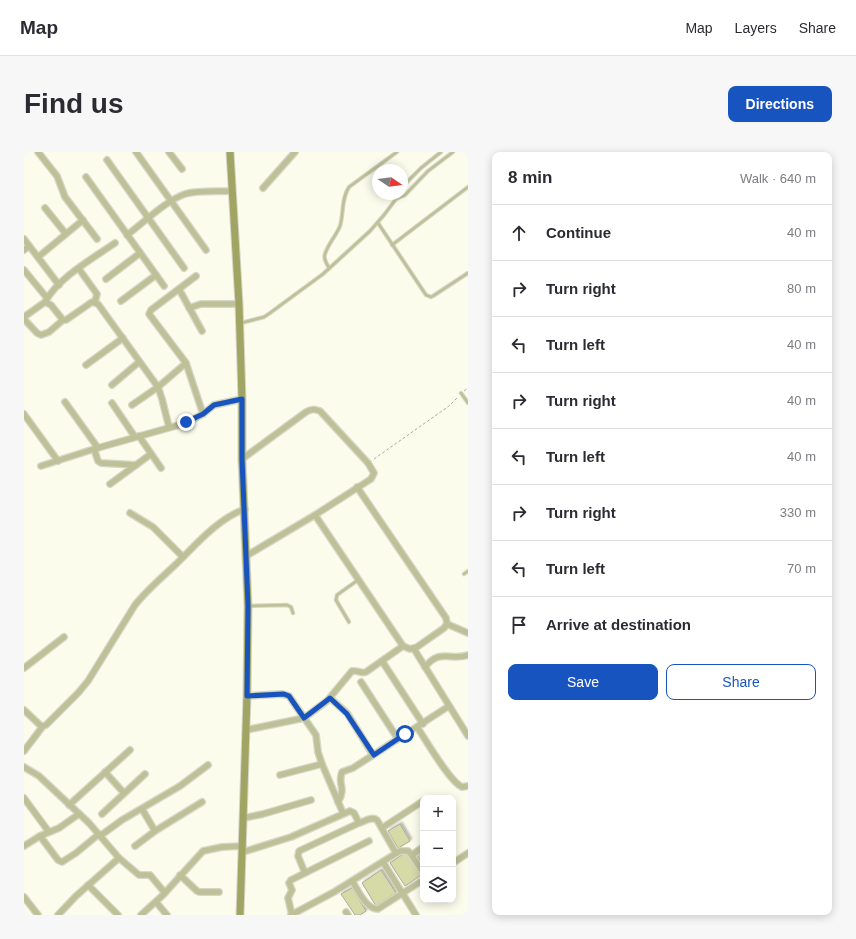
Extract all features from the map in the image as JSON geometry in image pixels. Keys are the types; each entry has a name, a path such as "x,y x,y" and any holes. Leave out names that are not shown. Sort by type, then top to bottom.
{"main road":[{"path":"230,152 239,304 242,459 248,606 244,818 240,915"}],"street":[{"path":"38,152 57,176 65,197 97,239"},
{"path":"136,152 206,250"},
{"path":"169,152 182,169"},
{"path":"263,188 295,152"},
{"path":"107,160 184,268"},
{"path":"86,177 164,286"},
{"path":"127,235 148,218 186,194 232,192"},
{"path":"45,208 66,234"},
{"path":"38,257 83,220"},
{"path":"24,239 59,284"},
{"path":"95,302 89,304 66,320 63,320 49,332 41,335 37,334 24,318 46,300 59,284 115,243"},
{"path":"24,250 29,246"},
{"path":"106,279 140,253"},
{"path":"79,269 97,294 95,302"},
{"path":"24,270 63,320"},
{"path":"121,301 156,275"},
{"path":"196,276 151,310 149,314 186,363 203,414"},
{"path":"179,289 202,331"},
{"path":"95,302 98,304 158,387 169,427"},
{"path":"189,308 201,304 239,304"},
{"path":"86,365 122,338"},
{"path":"112,384 139,362"},
{"path":"132,405 158,387 186,363"},
{"path":"40,466 186,422 203,414 214,405 242,399"},
{"path":"65,402 96,448 98,461 101,463 136,465"},
{"path":"112,403 161,468"},
{"path":"242,459 306,412 311,409 316,409 320,411 373,469 373,476 371,478 315,515 246,556"},
{"path":"24,414 58,461"},
{"path":"110,484 151,454"},
{"path":"315,515 403,646 414,649 444,628 446,618 357,487"},
{"path":"24,751 43,726 84,686 140,599 202,538 226,518 245,509"},
{"path":"130,513 153,527 183,557"},
{"path":"446,624 468,632"},
{"path":"24,668 64,637"},
{"path":"246,730 304,718 330,698 352,671 364,673 403,646"},
{"path":"414,649 468,736"},
{"path":"425,667 439,656 468,655"},
{"path":"382,660 420,725 437,758 459,786 468,786"},
{"path":"361,682 398,739"},
{"path":"247,696 284,694 289,696 316,735 318,752 322,764 343,813"},
{"path":"330,698 347,714 374,755"},
{"path":"338,802 343,793 340,778 342,772 353,768 449,706"},
{"path":"24,710 41,726 43,726"},
{"path":"69,805 130,750"},
{"path":"280,775 322,764"},
{"path":"40,836 58,860 62,862 66,861 122,820 180,786 208,765"},
{"path":"24,766 39,776 79,814 100,835 119,858 140,875 150,875 165,893"},
{"path":"105,772 124,793"},
{"path":"102,814 146,774"},
{"path":"24,798 49,832"},
{"path":"244,818 311,800"},
{"path":"135,846 155,831 202,802"},
{"path":"382,828 420,803"},
{"path":"142,809 155,831"},
{"path":"141,915 165,893 203,851 222,847 243,849 291,836 350,811 353,812 359,823"},
{"path":"24,846 40,836 59,828 79,814"},
{"path":"306,873 298,856 299,851 370,819 376,819 396,853"},
{"path":"369,841 290,882 292,890 288,898 292,915 352,881 396,853 404,850 408,851 412,855 420,867"},
{"path":"412,855 420,849"},
{"path":"456,861 468,853"},
{"path":"58,915 88,885 119,858"},
{"path":"383,862 416,915"},
{"path":"180,875 199,892 219,892"},
{"path":"352,881 369,906 375,909 378,909 420,882"},
{"path":"88,885 118,915"},
{"path":"24,897 38,915"},
{"path":"156,902 167,915"}],"lane":[{"path":"329,268 325,260 325,254 339,226 346,191 349,187 397,152"},
{"path":"408,181 441,152"},
{"path":"408,192 428,171 453,152"},
{"path":"392,245 468,187"},
{"path":"239,323 264,317 311,284 378,223 395,200"},
{"path":"378,223 426,294 430,297 468,273"},
{"path":"461,393 468,403"},
{"path":"464,574 468,571"},
{"path":"349,622 336,598 337,595 358,580"},
{"path":"248,606 287,605 291,607 293,613"}],"path":[{"path":"368,463 448,406 468,388"}],"building":[{"path":"400,824 410,841 398,848 388,831"},
{"path":"406,852 420,876 405,886 390,863"},
{"path":"420,853 420,860 417,855"},
{"path":"381,870 396,893 376,906 362,883"},
{"path":"352,888 366,911 360,915 355,915 341,894"}],"route":[{"path":"186,422 197,418 214,405 242,399 242,459 248,606 247,696 284,694 289,696 304,718 330,698 347,714 374,755 405,734"}]}
